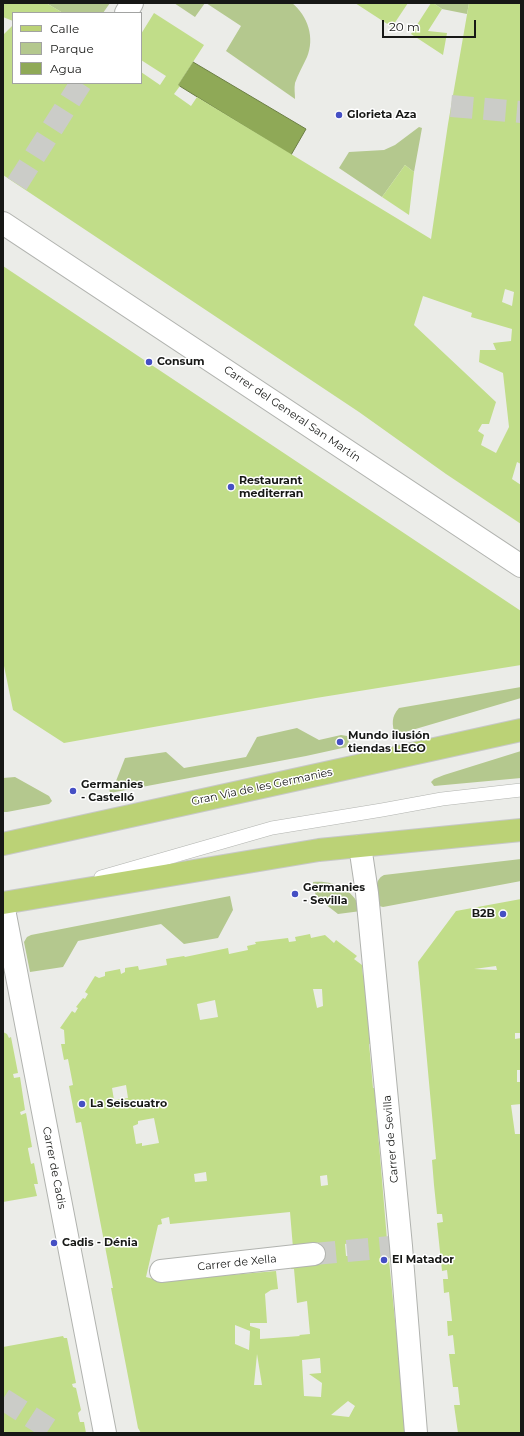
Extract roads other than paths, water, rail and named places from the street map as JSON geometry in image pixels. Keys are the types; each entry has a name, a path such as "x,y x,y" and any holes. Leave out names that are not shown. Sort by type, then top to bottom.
{"main road":[{"name":"Gran Via de les Germanies","path":"3,844 521,730"},
{"path":"3,903 319,850 521,830"}],"street":[{"path":"127,12 132,3"},
{"name":"Carrer del General San Martín","path":"3,223 521,566"},
{"name":"Carrer de Sevilla","path":"360,846 367,893 400,1238 416,1433"},
{"name":"Carrer de Cadis","path":"3,903 105,1433"},
{"name":"Carrer de Xella","path":"161,1271 314,1254"}],"lane":[{"path":"3,903 141,866 272,828 442,799 521,790"}],"water":[{"path":"193,62 306,129 291,155 178,85"}],"tunnel":[{"path":"17,184 80,84"},
{"path":"451,106 521,112"},
{"path":"314,1254 401,1246"},
{"path":"3,1399 56,1433"}],"place":[{"name":"Glorieta Aza","path":"339,115"},
{"name":"Consum","path":"149,362"},
{"name":"Restaurant mediterran","path":"231,487"},
{"name":"Mundo ilusión tiendas LEGO","path":"340,742"},
{"name":"Germanies - Castelló","path":"73,791"},
{"name":"Germanies - Sevilla","path":"295,894"},
{"name":"B2B","path":"503,914"},
{"name":"La Seiscuatro","path":"82,1104"},
{"name":"Cadis - Dénia","path":"54,1243"},
{"name":"El Matador","path":"384,1260"}]}
